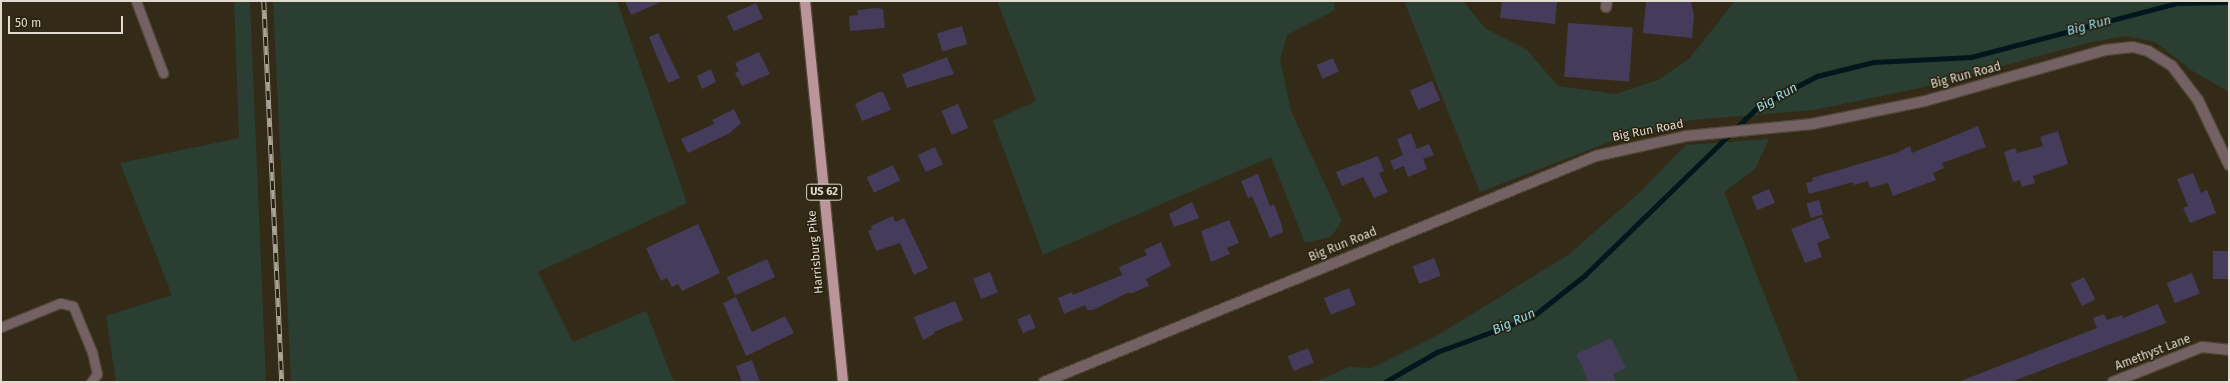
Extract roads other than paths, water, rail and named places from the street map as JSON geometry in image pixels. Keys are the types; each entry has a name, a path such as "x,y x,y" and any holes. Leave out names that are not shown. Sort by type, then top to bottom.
{"main road":[{"name":"Harrisburg Pike","path":"805,1 843,382"}],"street":[{"name":"Big Run Road","path":"1044,382 1596,156 1686,136 1812,124 1925,101 2077,56 2133,47 2161,57 2182,77 2211,124 2229,165"},
{"name":"Amethyst Lane","path":"2113,382 2202,347 2228,347"}],"lane":[{"path":"136,1 163,73"},
{"path":"1,327 60,303 73,306 92,352 97,374 91,382"}],"waterway":[{"name":"Big Run","path":"1385,382 1437,352 1532,317 1584,276 1759,106 1817,76 1874,62 1971,57 2177,3 2229,2"}],"railway":[{"path":"264,1 282,382"}]}
